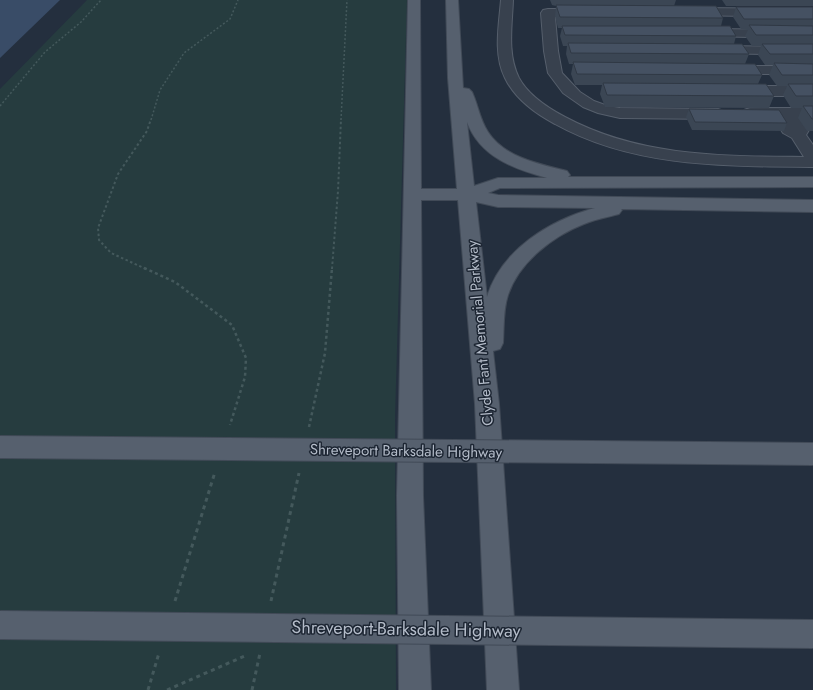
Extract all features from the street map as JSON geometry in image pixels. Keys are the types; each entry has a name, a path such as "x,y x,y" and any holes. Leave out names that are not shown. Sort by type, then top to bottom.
{"main road":[{"path":"414,0 410,496 415,690"},
{"name":"Clyde Fant Memorial Parkway","path":"452,0 455,78 468,194 487,404 503,690"},
{"path":"455,78 469,101 480,132 488,143 502,154 528,166 554,174 606,182"},
{"path":"468,194 498,183 813,182"},
{"path":"413,194 468,194 498,201 813,206"},
{"path":"487,404 493,319 498,294 510,271 526,254 544,239 566,225 592,214 639,204"},
{"name":"Shreveport Barksdale Highway","path":"0,447 813,454"},
{"name":"Shreveport-Barksdale Highway","path":"0,624 813,634"}],"street":[{"path":"507,0 504,49 512,79 524,95 535,105 562,122 584,133 628,148 662,155 713,161 813,162"},
{"path":"603,12 548,12 551,49 556,74 570,91 594,108 608,112 813,113"},
{"path":"674,12 813,13"},
{"path":"721,12 785,114 794,119 801,130 798,135 813,157"},
{"path":"550,32 565,32"},
{"path":"696,33 813,34"},
{"path":"551,49 566,49"},
{"path":"706,50 813,51"},
{"path":"710,70 813,70"},
{"path":"555,71 570,71"},
{"path":"570,91 593,91"},
{"path":"724,91 813,91"}],"path":[{"path":"0,106 45,52 80,22 101,0"},
{"path":"228,431 245,377 246,358 232,325 176,282 111,253 99,240 98,228 118,174 147,131 160,90 184,54 230,19 238,0"},
{"path":"308,431 325,345 338,191 346,0"},
{"path":"174,606 216,469"},
{"path":"271,602 300,470"},
{"path":"167,690 261,649 252,690"},
{"path":"148,690 159,652"}],"green space":[{"path":"87,0 407,0 395,418 396,690 0,690 0,89"}],"water":[{"path":"0,0 60,0 0,58"}],"building":[{"path":"556,5 716,6 723,18 560,17"},
{"path":"736,7 813,7 813,19 744,19"},
{"path":"749,25 813,26 813,35 756,35"},
{"path":"562,26 730,26 736,36 565,35"},
{"path":"568,43 742,44 749,54 571,53"},
{"path":"762,44 813,44 813,54 770,54"},
{"path":"573,62 755,64 762,75 577,74"},
{"path":"774,63 813,64 813,75 782,75"},
{"path":"603,83 766,84 774,96 607,95"},
{"path":"788,84 813,84 813,96 796,96"},
{"path":"803,106 813,106 813,119 812,119"},
{"path":"689,109 779,110 787,123 695,122"}]}
